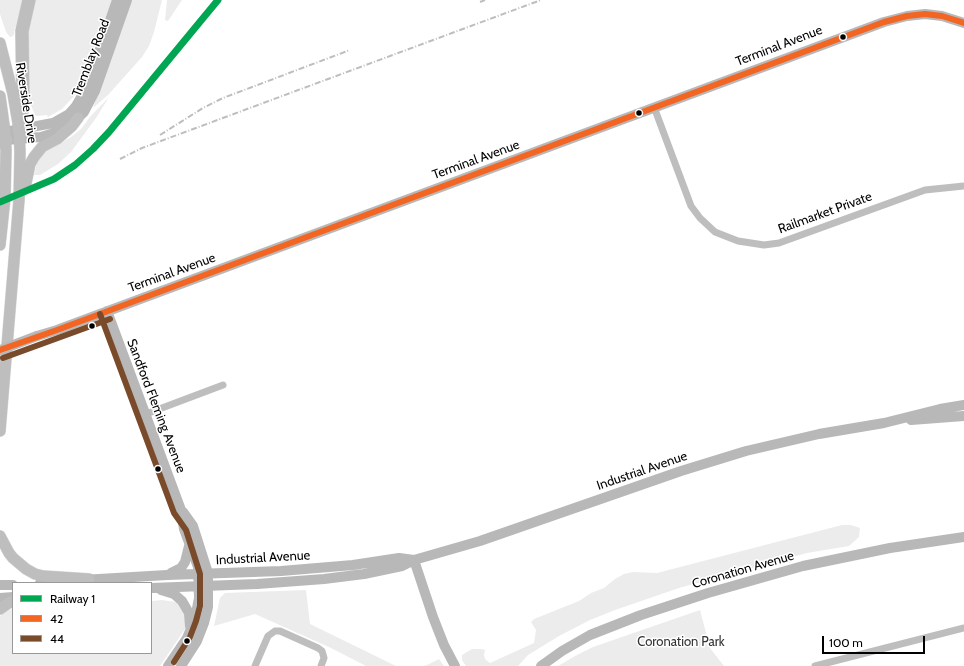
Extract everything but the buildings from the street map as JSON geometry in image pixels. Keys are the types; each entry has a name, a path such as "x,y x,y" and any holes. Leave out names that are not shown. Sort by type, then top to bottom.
{"highway":[{"path":"19,134 23,106 22,31 29,0"}],"main road":[{"name":"Riverside Drive","path":"0,43 10,80 19,134 20,176 0,431"},
{"name":"Riverside Drive","path":"0,96 4,138 5,198 0,245"},
{"path":"17,224 33,157 42,148 57,139 72,126 78,118"},
{"path":"0,536 13,558 23,567 35,574 43,576 89,579"},
{"path":"0,608 12,602"}],"street":[{"name":"Tremblay Road","path":"4,138 53,123 69,114 76,106 87,87 117,0"},
{"name":"Tremblay Road","path":"19,134 41,136 57,132 78,118 88,106 95,91 127,0"},
{"name":"Terminal Avenue","path":"0,350 896,18 925,14 942,16 964,23"},
{"name":"Railmarket Private","path":"654,107 691,206 700,218 715,232 738,241 764,245 779,243 925,190 964,186"},
{"name":"Sandford Fleming Avenue","path":"107,311 181,510 184,529 189,544 197,565 203,574"},
{"path":"146,414 223,385"},
{"name":"Industrial Avenue","path":"152,589 256,584 364,574 402,566 414,560 475,543 681,471 746,451 819,434 884,423 940,409 964,405"},
{"name":"Industrial Avenue","path":"884,423 964,416"},
{"name":"Sandford Fleming Avenue","path":"181,510 193,526 203,574"},
{"name":"Coronation Avenue","path":"541,666 562,651 590,635 641,615 708,593 803,566 890,548 964,537"},
{"path":"167,575 177,571 185,562 189,544"},
{"name":"Industrial Avenue","path":"52,582 167,575 290,570 353,565 399,558 414,560"},
{"path":"414,560 433,617 444,645 455,666"},
{"path":"185,663 204,622 208,607 203,574"},
{"path":"0,585 12,585"},
{"path":"168,666 190,632 204,586"},
{"path":"152,589 169,592 182,601 189,613 190,632"},
{"path":"0,598 12,597"},
{"path":"815,666 964,628"},
{"path":"255,666 268,636 275,631 280,631 322,651 324,658 321,666"}],"green space":[{"path":"0,0 24,0 15,27 14,35 11,37 6,32 0,14"},
{"path":"35,0 112,0 75,95 62,109 48,117 47,115 35,115 28,98 28,31"},
{"path":"131,0 162,0 154,32 149,46 142,57 108,95 93,108"},
{"path":"167,0 182,0 168,21 165,20"},
{"path":"109,97 96,118 71,152 58,164 40,175 34,175 37,162 43,153 71,137 81,129"},
{"path":"842,525 851,525 860,528 859,537 849,546 807,553 679,588 615,610 590,620 559,636 528,655 518,666 466,666 462,660 462,655 472,649 481,649 485,650 485,659 490,663 534,643 536,630 531,622 534,619 579,601 591,593 604,588 624,574 633,572 657,573"},
{"path":"306,590 310,624 396,666 366,666 331,648 255,614 214,626 220,598 225,593"},
{"path":"162,600 179,604 187,620 185,629 160,666 0,666 0,616 7,610 12,609 12,654 152,654 152,601"},
{"name":"Coronation Park","path":"700,610 710,648 724,666 558,666 593,647"},
{"path":"439,659 444,666 424,666 427,665"}],"railway":[{"path":"480,2 485,0"},
{"path":"120,159 142,148 541,0"},
{"path":"160,135 203,108 223,98 350,50"}],"rail line":[{"name":"1","path":"0,202 54,179 75,165 93,149 109,132 218,0"}],"transit line":[{"name":"42","path":"0,350 884,22 907,16 925,14 942,16 964,23"},
{"name":"44","path":"100,314 174,513 186,530 200,574 200,606 196,621 190,637 174,662"},
{"name":"44","path":"3,358 110,319"}]}
